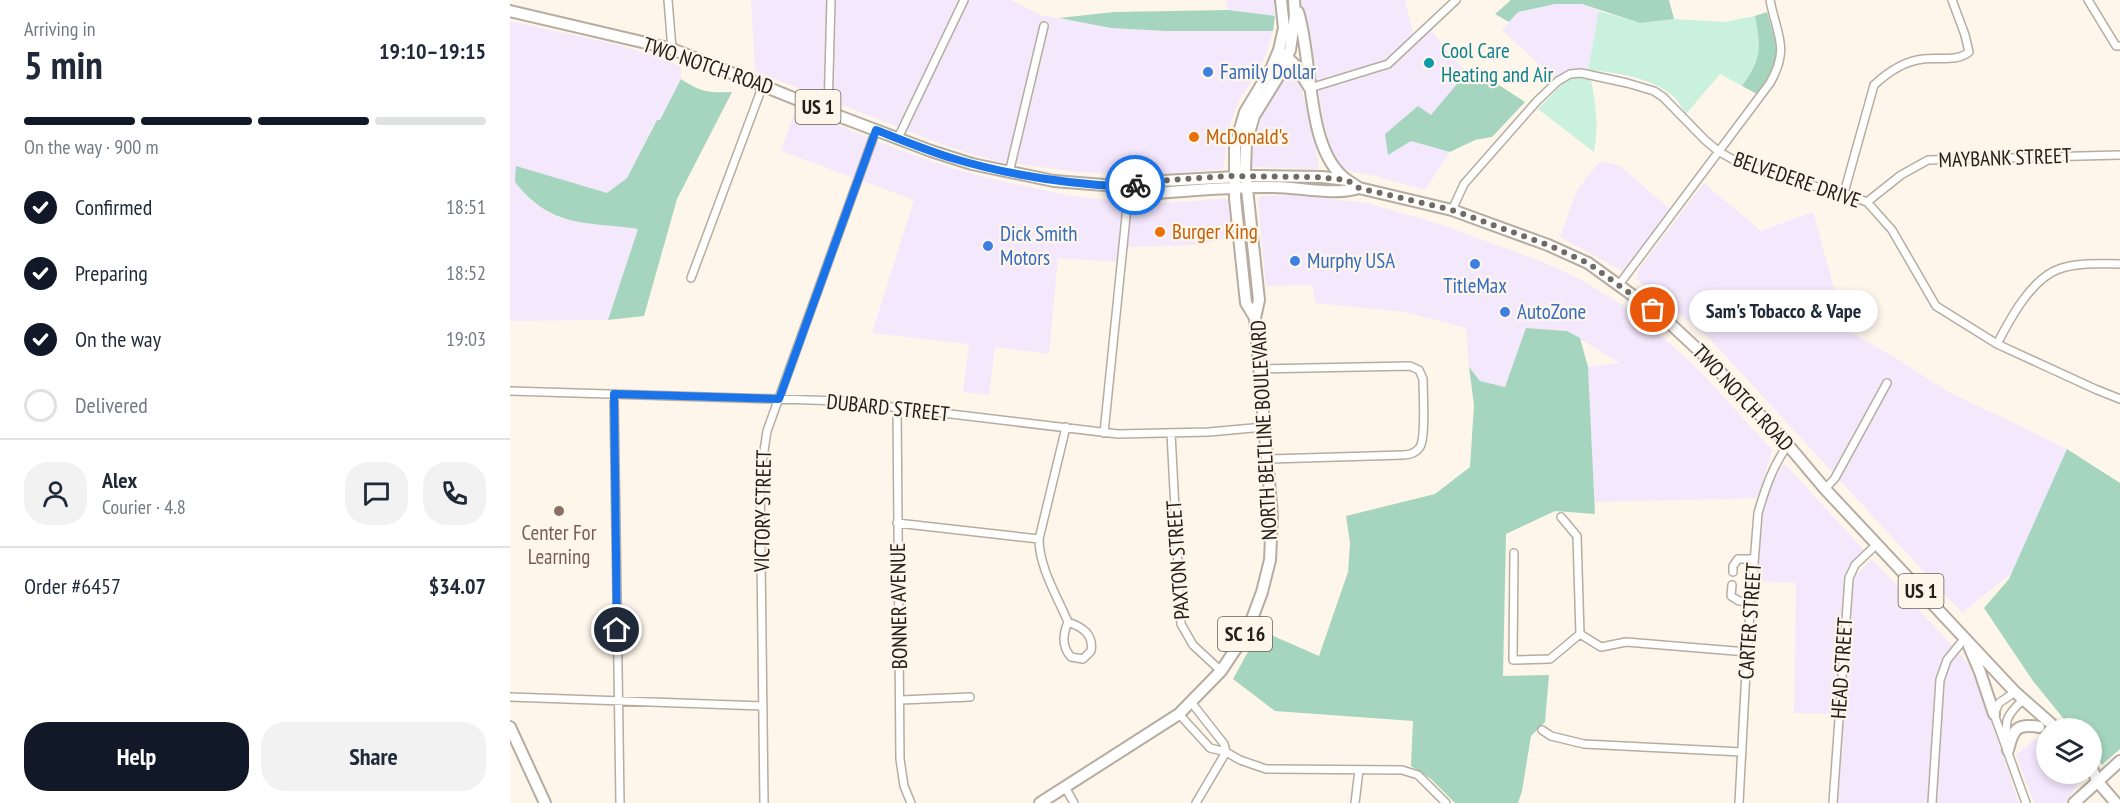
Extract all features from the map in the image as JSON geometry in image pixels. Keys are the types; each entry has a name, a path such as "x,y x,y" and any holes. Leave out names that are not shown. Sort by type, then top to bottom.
{"main road":[{"path":"1281,0 1284,28 1283,54 1297,67 1310,88"},
{"path":"1255,318 1246,303 1235,193 1231,176 1242,118 1253,97 1294,35 1294,0"},
{"path":"1294,0 1303,30 1310,88 1323,149 1322,177"},
{"name":"TWO NOTCH ROAD","path":"510,11 672,49 876,130 953,158 1009,173 1074,183 1129,187 1144,194 1235,193 1249,180 1322,177 1347,180 1359,188 1452,210 1548,245 1582,261 1657,313 1693,344 2019,696 2046,718"},
{"name":"NORTH BELTLINE BOULEVARD","path":"1040,803 1179,714 1191,702 1221,671 1239,644 1252,618 1266,576 1271,546 1272,516 1258,369 1255,318 1259,300 1246,143 1251,123 1261,102 1278,77 1283,54"},
{"path":"1323,149 1333,167 1347,180"},
{"name":"TWO NOTCH ROAD","path":"1129,187 1144,182 1231,176 1343,193 1359,188"},
{"path":"1965,638 1980,672 1994,714"},
{"name":"TWO NOTCH ROAD","path":"2019,696 2036,721"},
{"path":"2008,750 2013,733 2017,728 2024,725 2036,729"},
{"path":"510,728 514,747 545,803"},
{"path":"2102,777 2120,761"},
{"path":"2074,803 2095,784"},
{"path":"2099,784 2116,803"}],"street":[{"path":"668,0 672,49"},
{"path":"828,112 831,0"},
{"path":"898,138 964,0"},
{"path":"1310,88 1388,64 1456,0"},
{"path":"1618,286 1770,83 1780,64 1781,42 1770,0"},
{"path":"1844,193 1874,85 1886,74 1905,63 1923,59 1963,57 1969,52 1952,0"},
{"path":"2088,0 2116,46 2120,46"},
{"path":"1009,173 1044,26"},
{"name":"BELVEDERE DRIVE","path":"1452,210 1464,184 1508,133 1558,81 1570,74 1596,75 1654,92 1667,100 1718,151 1749,167 1844,193 1867,202 1892,230 1935,306 1997,344 2120,399"},
{"path":"691,278 763,85"},
{"name":"VICTORY STREET","path":"764,803 760,477 765,439 876,130"},
{"name":"MAYBANK STREET","path":"1867,202 1901,175 1928,160 2120,155"},
{"path":"1104,433 1129,187"},
{"path":"1997,344 2017,306 2045,278 2059,269 2087,264 2120,264"},
{"path":"1258,369 1410,366 1419,370 1423,379 1422,439 1419,449 1415,452 1403,455 1268,459"},
{"path":"1826,489 1835,478 1887,382"},
{"name":"DUBARD STREET","path":"510,391 841,401 1104,433 1171,433 1264,427"},
{"path":"614,394 620,803"},
{"name":"BONNER AVENUE","path":"897,408 901,769 904,786 911,803"},
{"path":"1066,427 1039,538 1040,553 1068,622 1064,638 1065,649 1075,659 1086,657 1092,647 1090,638 1084,629 1068,622"},
{"name":"PAXTON STREET","path":"1171,433 1180,624 1193,645 1221,671"},
{"name":"CARTER STREET","path":"1739,803 1750,601 1758,513 1764,492 1780,456 1788,445"},
{"path":"1561,517 1577,536 1580,634"},
{"path":"897,523 1039,538"},
{"name":"HEAD STREET","path":"1833,803 1849,578 1855,565 1877,544"},
{"path":"1514,553 1513,660 1550,659 1580,634"},
{"path":"1733,572 1733,566 1738,559 1754,559"},
{"path":"1732,585 1731,596 1739,601 1750,601"},
{"path":"1580,634 1601,646 1626,642 1747,652"},
{"path":"1932,803 1940,680 1947,660 1965,638"},
{"path":"2019,696 1999,703 1994,714 2026,803"},
{"path":"2008,750 2006,720 2019,696"},
{"path":"510,697 764,706"},
{"path":"901,700 970,697"},
{"path":"1191,702 1224,744 1226,752 1196,803"},
{"path":"1179,714 1210,748 1226,752 1240,760 1266,769 1402,770 1418,775 1446,803"},
{"path":"1542,730 1551,736 1584,744 1742,752"},
{"path":"1354,803 1359,770"},
{"path":"1065,787 1074,803"}],"shaded area":[{"path":"751,0 1010,0 1041,15 1111,28 1166,31 1273,31 1266,55 1240,99 1231,121 1223,169 1155,175 1078,172 996,161 949,147 755,71"},
{"path":"1226,0 1274,0 1275,16 1228,10"},
{"path":"1301,0 1405,0 1413,33 1426,21 1432,32 1466,72 1411,141 1450,152 1425,190 1376,176 1343,170 1335,164 1324,123"},
{"path":"1555,4 1582,4 1599,11 1588,70 1578,69 1554,78 1502,30 1518,12"},
{"path":"510,21 619,45 681,67 681,79 660,121 656,120 618,196 515,182 532,201 560,218 638,229 608,320 510,321"},
{"path":"1289,73 1297,75 1313,129 1319,169 1252,167 1253,146 1264,111"},
{"path":"796,108 899,150 948,167 1071,196 1138,203 1225,198 1229,202 1232,239 1192,245 1130,247 1116,262 1058,258 1049,354 995,347 989,395 963,392 969,344 872,333 914,200 781,151"},
{"path":"1600,161 1620,166 1671,210 1623,271 1560,237 1577,190"},
{"path":"1704,183 1761,231 1813,212 1844,324 1851,332 1947,391 2067,449 2013,572 1962,613 1709,338 1636,279 1641,266"},
{"path":"1291,195 1367,203 1439,224 1540,261 1578,278 1621,304 1648,324 1699,370 1772,450 1758,498 1594,502 1588,367 1620,363 1567,331 1527,328 1505,387 1480,381 1469,367 1466,328 1405,312 1316,303 1312,285 1266,286 1258,200 1261,196"},
{"path":"1784,463 1864,550 1846,569 1856,575 1872,559 1967,662 1983,696 2019,803 1838,803 1844,714 1794,713 1796,583 1756,581 1762,515 1771,486"},
{"path":"2036,738 2036,784 2077,784 2066,803 2034,803 2016,755"}],"green space":[{"path":"1511,0 1669,0 1674,19 1640,23 1582,4 1555,4 1518,12 1509,22 1495,14"},
{"path":"1228,10 1275,16 1273,31 1166,31 1111,28 1059,18 1114,12"},
{"path":"1599,11 1640,23 1674,19 1725,22 1755,16 1759,45 1756,60 1742,86 1720,74 1686,114 1675,98 1657,85 1622,74 1588,70"},
{"path":"1767,12 1774,36 1776,54 1771,72 1757,94 1742,86 1753,68 1758,53 1755,16"},
{"path":"1471,67 1525,102 1492,137 1475,140 1450,152 1411,141 1388,155 1385,134 1418,106 1431,115"},
{"path":"1584,76 1591,80 1595,107 1597,125 1594,152 1538,109 1565,81"},
{"path":"681,79 705,91 732,92 677,199 644,316 608,320 638,229 570,220 542,208 515,182 516,166 607,193 627,178"},
{"path":"1526,328 1567,331 1580,338 1588,367 1595,514 1555,511 1506,534 1503,676 1549,675 1545,722 1531,736 1518,803 1455,803 1431,779 1411,766 1413,721 1275,711 1233,679 1260,630 1319,656 1348,572 1350,543 1346,516 1435,494 1470,467 1474,405 1469,367 1480,381 1505,387"},
{"path":"2067,449 2120,483 2120,749 2102,765 2102,718 2063,718 2033,681 1984,608 2009,579"}],"way so far":[{"path":"1135,185 1144,182 1228,176 1315,177 1347,180 1359,188 1452,210 1548,245 1588,263 1653,310"}],"place":[{"name":"Cool Care Heating and Air","path":"1429,63"},
{"name":"Family Dollar","path":"1208,72"},
{"name":"McDonald's","path":"1194,137"},
{"name":"Burger King","path":"1160,232"},
{"name":"Dick Smith Motors","path":"988,246"},
{"name":"Murphy USA","path":"1295,261"},
{"name":"TitleMax","path":"1475,264"},
{"name":"Sam's Tobacco & Vape","path":"1653,310"},
{"name":"AutoZone","path":"1505,312"},
{"name":"Center For Learning","path":"559,511"}],"route":[{"path":"617,630 614,394 779,399 876,130 931,151 1009,173 1074,183 1129,187 1135,185"}]}
